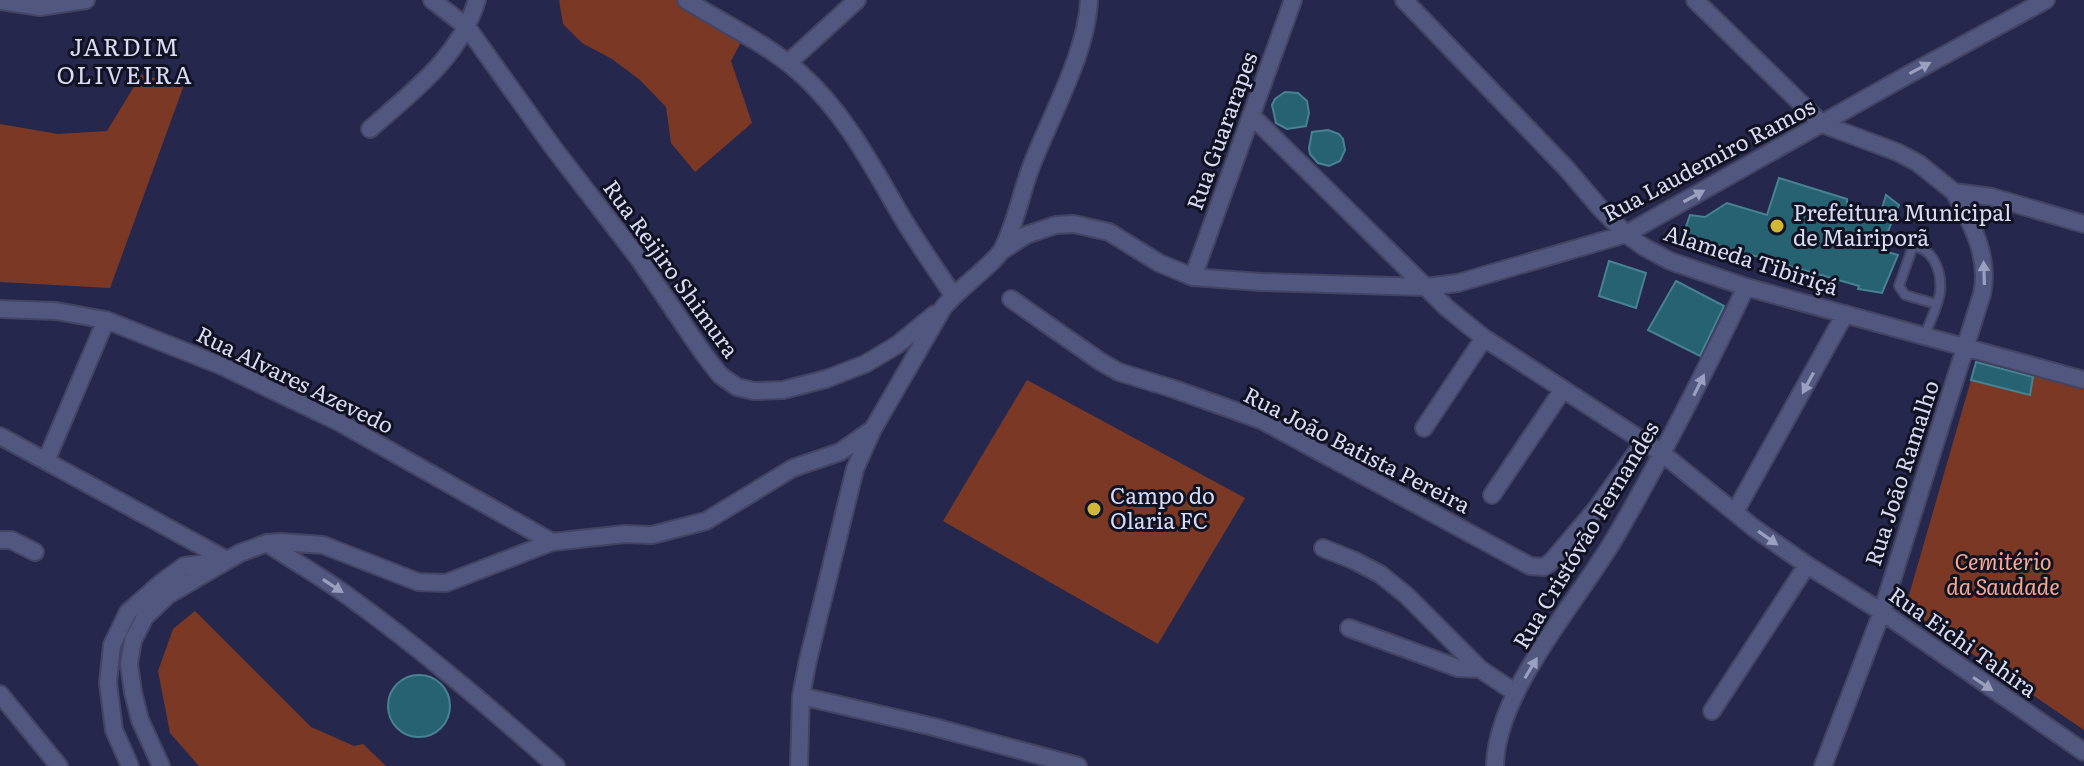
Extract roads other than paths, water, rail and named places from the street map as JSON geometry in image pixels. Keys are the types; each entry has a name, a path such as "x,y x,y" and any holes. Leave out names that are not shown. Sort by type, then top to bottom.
{"street":[{"path":"0,1 40,7 86,0"},
{"name":"Rua Reijiro Shimura","path":"432,0 467,27 552,146 647,269 703,353 720,375 737,387 754,391 783,390 826,379 865,364 897,345 948,301"},
{"path":"370,129 422,83 452,51 467,27 477,0"},
{"path":"686,0 788,63 821,95 865,151 948,301 873,429 855,469 801,696 799,766"},
{"path":"788,63 857,0"},
{"path":"1003,250 1032,165 1059,104 1088,15 1089,0"},
{"name":"Rua Guararapes","path":"1193,277 1293,0"},
{"name":"Alameda Tibiriçá","path":"1404,0 1626,234 1670,261 1746,287 2084,380"},
{"path":"1695,0 1822,124 1897,152 1918,163 1954,192 1992,197 2084,224"},
{"name":"Rua Laudemiro Ramos","path":"948,301 1003,250 1026,235 1056,225 1074,224 1109,232 1159,263 1193,277 1425,287 1458,283 1626,234 2046,0"},
{"name":"Rua Eichi Tahira","path":"1251,115 1425,287 1484,338 1663,454 1807,565 1882,612 2084,752"},
{"name":"Rua João Ramalho","path":"1823,766 1882,612 1982,294 1985,266 1972,225 1954,192"},
{"name":"Rua Cristóvão Fernandes","path":"1495,766 1500,731 1516,693 1614,541 1663,454 1746,287"},
{"name":"Rua João Batista Pereira","path":"1011,299 1119,372 1261,420 1530,566 1544,567 1552,561 1596,509 1643,443"},
{"name":"Rua Alvares Azevedo","path":"0,309 56,311 106,320 222,366 339,422 552,542"},
{"path":"1735,512 1845,314"},
{"path":"46,461 106,320"},
{"path":"1424,428 1484,338"},
{"path":"1492,495 1562,391"},
{"path":"161,766 140,720 133,692 129,664 133,640 145,617 168,595 225,560 267,543 299,542 323,545 418,582 446,583 552,542 625,534 652,535 706,521 793,468 840,452 873,429"},
{"path":"0,436 225,560"},
{"path":"0,540 11,540 35,552"},
{"path":"267,543 345,594 416,647 503,717 556,766"},
{"path":"1323,548 1380,574 1406,595 1480,669 1516,693"},
{"path":"130,766 114,730 108,683 112,645 128,612 161,583 184,566 225,560"},
{"path":"1712,711 1807,565"},
{"path":"1349,628 1458,668 1480,669"},
{"path":"0,694 59,766"},
{"path":"801,696 934,727 1078,766"}],"lane":[{"path":"1925,337 1936,304 1940,290 1933,257 1922,248 1913,246 1899,286 1905,295 1936,304"}],"place":[{"name":"Prefeitura Municipal de Mairiporã","path":"1777,226"},
{"name":"Campo do Olaria FC","path":"1094,509"}],"district":[{"name":"JARDIM OLIVEIRA","path":"125,62"}],"park label":[{"name":"Cemitério da Saudade","path":"2003,574"}]}
